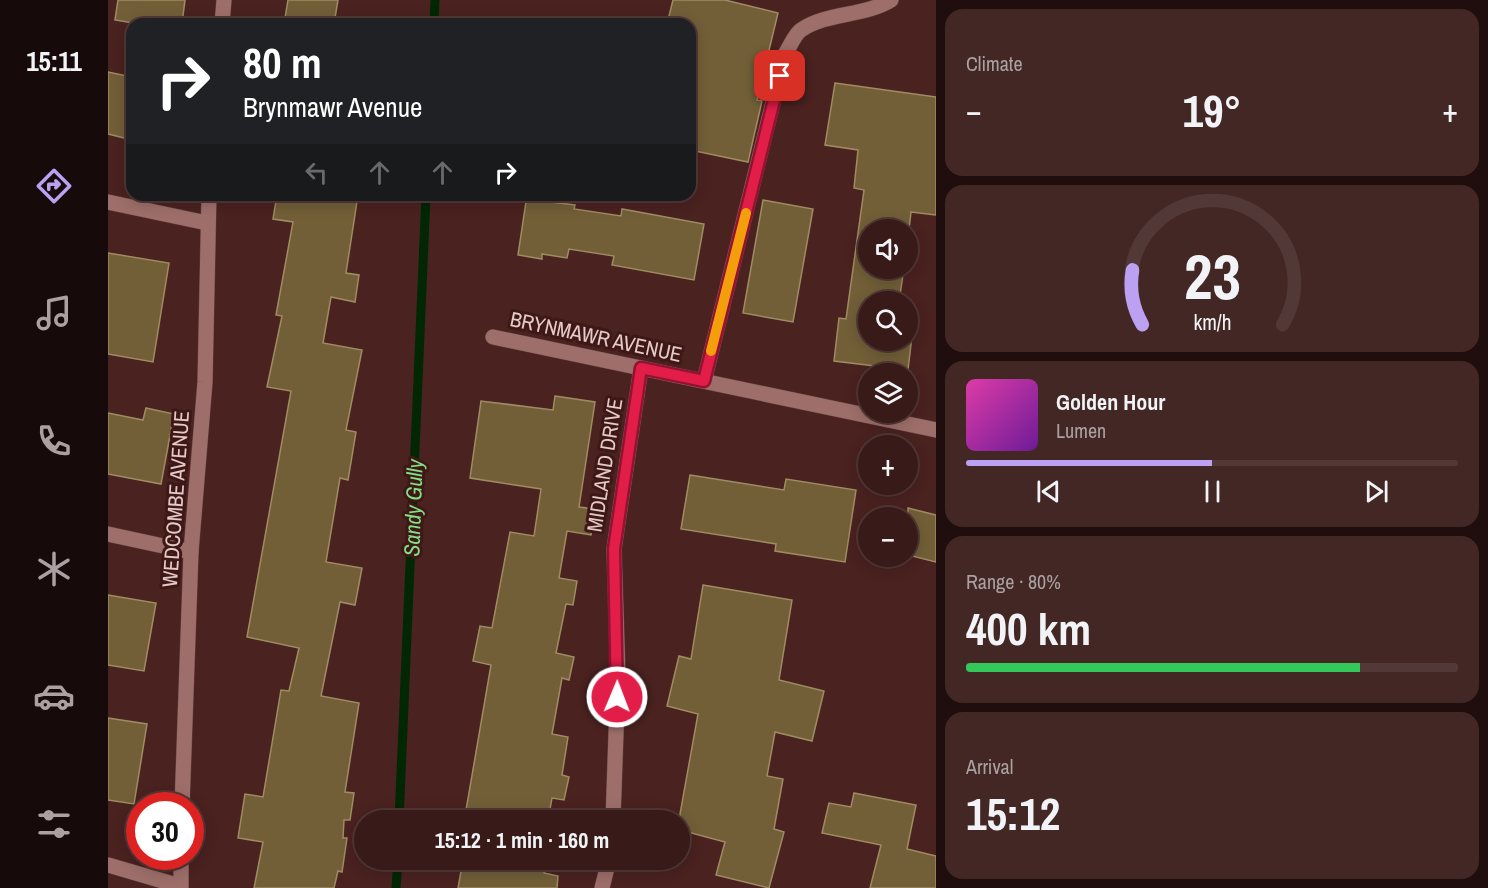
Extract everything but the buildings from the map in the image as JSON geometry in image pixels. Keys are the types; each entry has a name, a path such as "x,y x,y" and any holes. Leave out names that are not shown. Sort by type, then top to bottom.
{"street":[{"path":"222,18 224,0"},
{"path":"704,381 785,54 799,31 825,19 872,9 891,0"},
{"name":"WEDCOMBE AVENUE","path":"182,792 191,552 205,382 209,201"},
{"path":"108,202 207,223"},
{"name":"BRYNMAWR AVENUE","path":"493,337 936,430"},
{"name":"MIDLAND DRIVE","path":"613,810 618,676 614,549 641,368"},
{"path":"108,534 191,552"},
{"path":"108,865 181,887 181,870"},
{"path":"602,888 606,870"}],"waterway":[{"name":"Sandy Gully","path":"434,18 435,0"},
{"name":"Sandy Gully","path":"399,810 426,201"},
{"name":"Sandy Gully","path":"396,888 397,870"}],"slow traffic":[{"path":"711,351 746,213"}],"route":[{"path":"617,697 614,549 641,368 704,381 780,76"}]}
